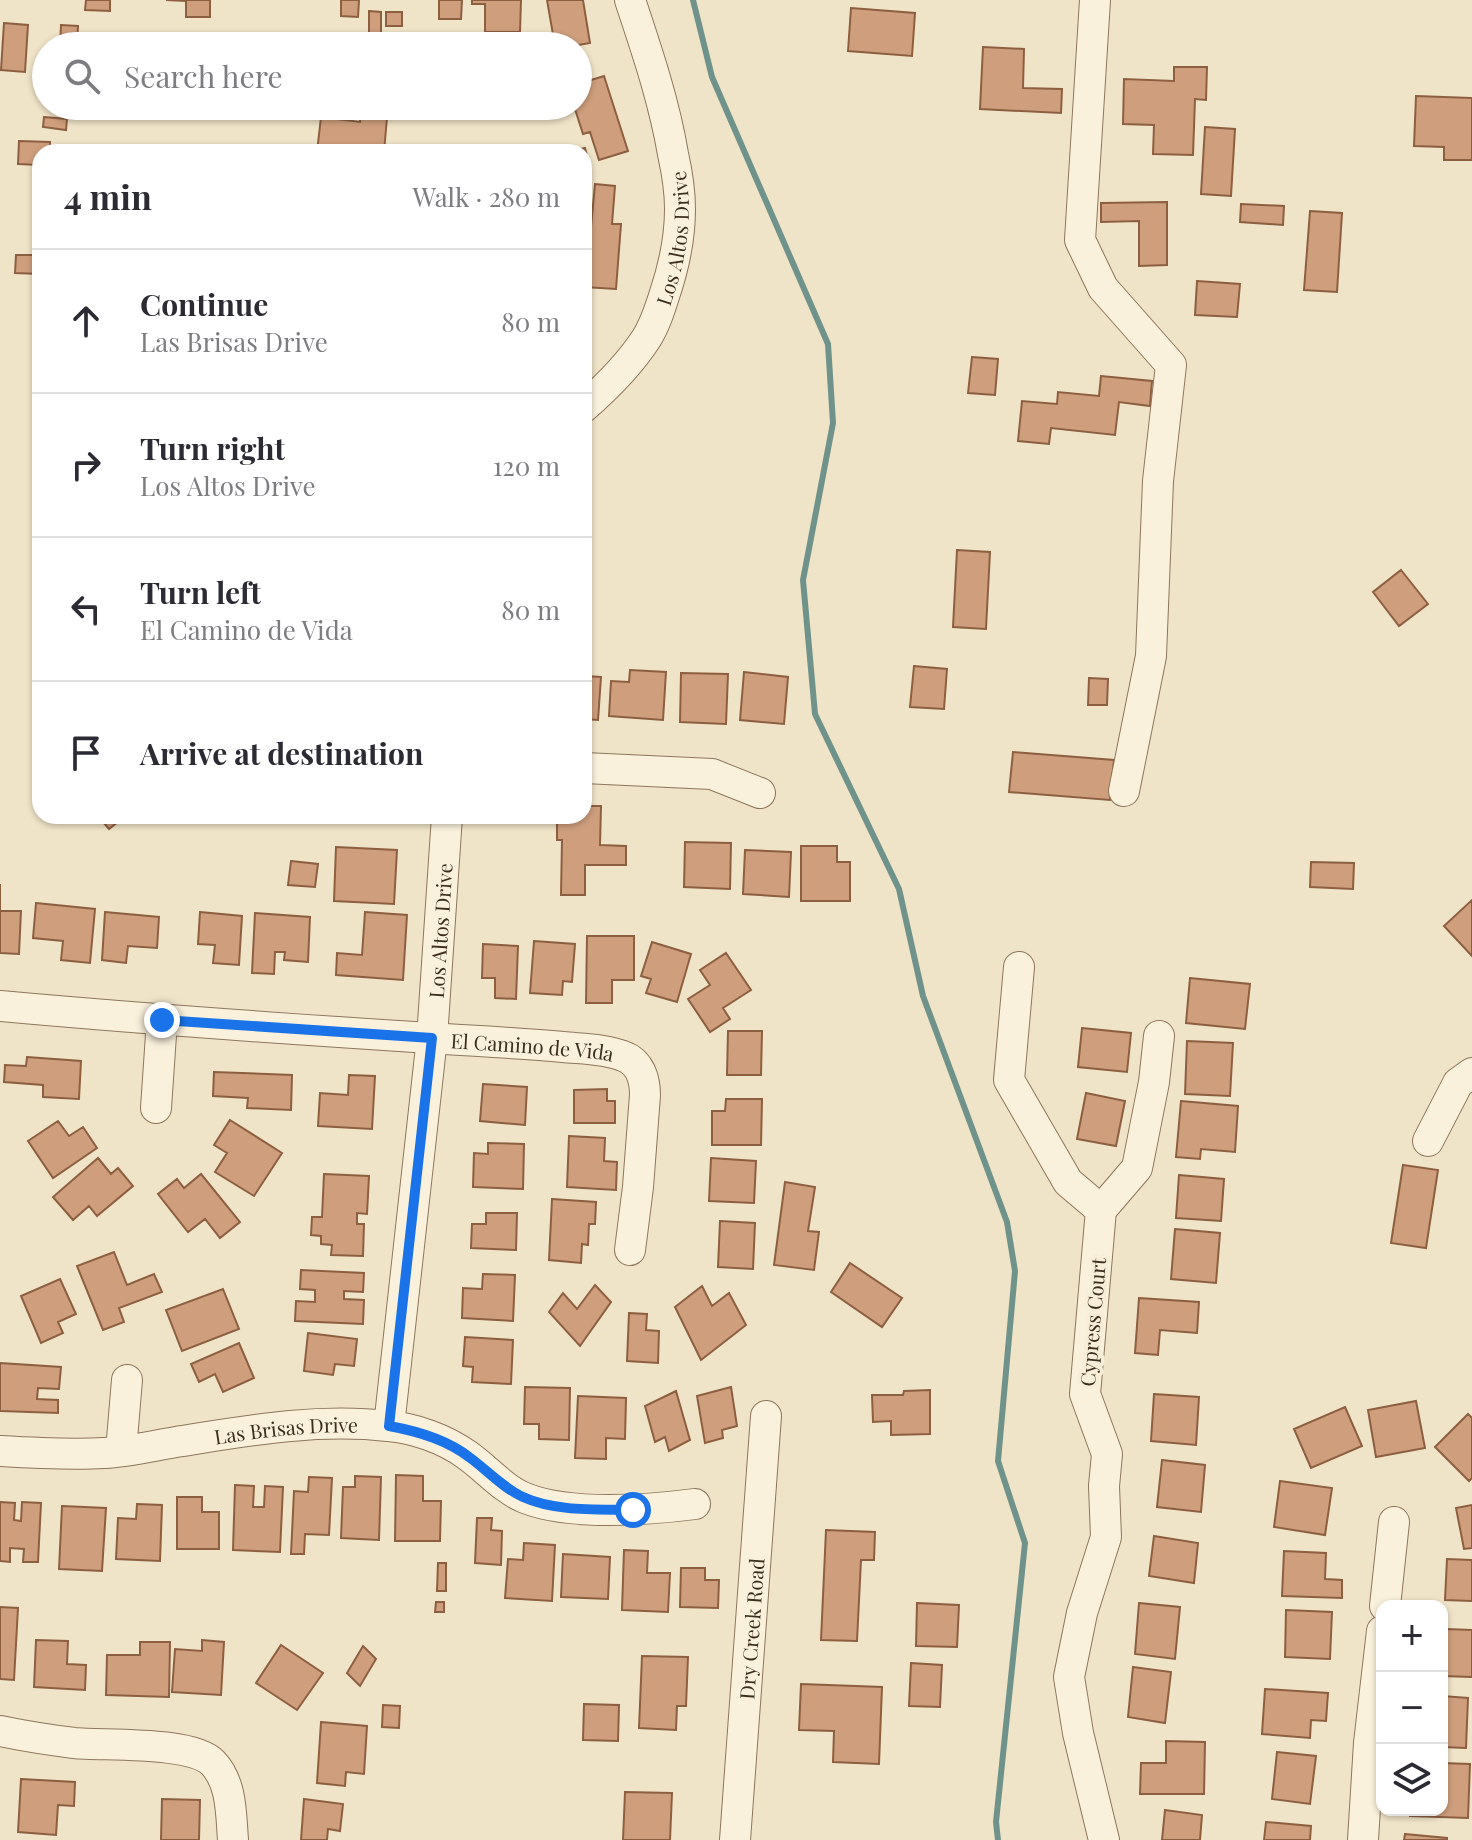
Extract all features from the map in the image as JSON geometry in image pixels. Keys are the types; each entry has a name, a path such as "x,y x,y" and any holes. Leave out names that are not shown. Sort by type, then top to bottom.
{"street":[{"name":"Los Altos Drive","path":"592,400 612,382 647,337 658,315 678,240 680,208 669,132 650,58 630,0"},
{"path":"1095,0 1080,240 1103,288 1171,365 1158,481 1151,656 1124,791"},
{"path":"592,768 712,774 760,793"},
{"name":"Los Altos Drive","path":"389,1426 432,1038 446,824"},
{"path":"1019,967 1009,1080 1068,1182 1101,1210 1137,1168 1154,1082 1159,1036"},
{"name":"El Camino de Vida","path":"0,1006 608,1051 626,1056 635,1062 645,1084 630,1250"},
{"path":"156,1108 162,1020"},
{"path":"1428,1141 1465,1078"},
{"name":"Cypress Court","path":"1101,1210 1085,1394 1107,1454 1104,1486 1106,1537 1082,1613 1069,1677 1078,1733 1104,1840"},
{"path":"121,1451 127,1380"},
{"name":"Dry Creek Road","path":"735,1840 766,1416"},
{"name":"Las Brisas Drive","path":"0,1451 105,1453 273,1426 389,1426 443,1441 466,1454 507,1488 524,1498 547,1505 633,1510 695,1504"},
{"path":"1386,1600 1394,1522"},
{"path":"1363,1840 1377,1672"},
{"path":"0,1731 73,1743 191,1751 207,1758 224,1776 233,1840"}],"building":[{"path":"86,0 110,0 110,11 85,10"},
{"path":"166,0 210,0 210,17 186,17 186,1"},
{"path":"341,0 359,0 358,17 341,16"},
{"path":"439,0 462,0 461,19 439,19"},
{"path":"472,0 521,0 520,32 485,32 485,4 472,4"},
{"path":"547,0 583,0 588,32 553,32"},
{"path":"851,8 915,13 912,56 848,51"},
{"path":"369,11 381,12 381,32 369,32"},
{"path":"386,12 402,12 402,26 386,26"},
{"path":"4,23 28,25 25,72 1,70"},
{"path":"61,25 78,26 78,32 61,32"},
{"path":"983,47 1024,49 1023,88 1062,89 1061,113 980,109"},
{"path":"1174,67 1207,67 1206,100 1195,99 1193,155 1153,154 1154,125 1123,124 1124,79 1174,81"},
{"path":"604,76 628,151 599,160 590,132 583,134 578,120 592,120 592,80"},
{"path":"1416,96 1472,98 1472,160 1444,160 1444,147 1414,146"},
{"path":"44,120 67,120 66,130 43,127"},
{"path":"321,120 387,120 385,144 318,144"},
{"path":"1205,127 1235,129 1231,196 1201,194"},
{"path":"19,141 50,142 32,144 32,165 18,164"},
{"path":"595,184 615,186 612,224 621,224 616,289 592,288"},
{"path":"1167,202 1167,265 1139,266 1139,221 1101,222 1101,203"},
{"path":"1241,204 1284,206 1283,225 1240,222"},
{"path":"1310,211 1342,213 1337,292 1304,290"},
{"path":"16,255 32,255 32,274 15,273"},
{"path":"1197,281 1240,284 1237,317 1195,315"},
{"path":"972,357 998,359 995,395 968,393"},
{"path":"1101,376 1152,381 1150,406 1119,402 1115,435 1051,428 1049,444 1018,441 1022,401 1057,404 1058,392 1099,396"},
{"path":"957,550 990,552 986,629 953,627"},
{"path":"1401,570 1428,604 1399,626 1373,592"},
{"path":"914,666 947,669 944,709 910,707"},
{"path":"630,670 666,672 663,720 609,716 611,681 629,682"},
{"path":"744,672 788,677 784,724 740,720"},
{"path":"681,673 728,674 726,724 680,722"},
{"path":"592,676 601,677 598,720 592,720"},
{"path":"1089,678 1108,679 1107,705 1088,705"},
{"path":"1013,752 1114,760 1110,800 1009,792"},
{"path":"592,806 601,806 600,845 626,846 626,865 585,865 585,895 561,895 562,840 557,840 557,824 592,824"},
{"path":"685,842 731,843 730,889 684,887"},
{"path":"801,846 837,846 837,862 850,862 850,901 801,901"},
{"path":"336,847 397,850 394,904 334,901"},
{"path":"745,850 791,852 789,897 743,894"},
{"path":"291,861 318,864 315,887 288,885"},
{"path":"1311,862 1354,863 1353,889 1310,887"},
{"path":"1472,900 1472,956 1444,926"},
{"path":"36,903 95,909 90,963 61,960 63,941 33,938"},
{"path":"0,911 21,911 19,954 0,953"},
{"path":"105,912 159,917 157,948 128,946 126,963 102,960"},
{"path":"200,912 242,916 239,965 213,963 215,945 198,944"},
{"path":"365,912 407,915 403,980 336,975 337,953 362,955"},
{"path":"255,913 310,917 308,962 284,960 285,952 275,952 274,974 252,973"},
{"path":"587,936 634,936 634,980 612,980 612,1003 586,1003"},
{"path":"534,941 575,944 572,982 563,981 562,995 530,993"},
{"path":"652,942 691,954 677,1002 646,993 651,979 641,976"},
{"path":"483,944 518,946 516,999 495,998 495,978 482,978"},
{"path":"726,953 751,990 723,1008 730,1019 710,1032 688,999 710,985 700,970"},
{"path":"1190,978 1250,984 1245,1029 1186,1023"},
{"path":"1082,1028 1131,1033 1127,1072 1078,1067"},
{"path":"728,1031 762,1031 761,1075 727,1075"},
{"path":"1187,1041 1233,1043 1230,1096 1185,1094"},
{"path":"27,1057 81,1061 79,1099 43,1097 43,1085 4,1082 5,1065 26,1066"},
{"path":"214,1072 292,1075 291,1110 247,1108 248,1098 213,1096"},
{"path":"349,1075 375,1076 372,1129 318,1126 320,1093 348,1095"},
{"path":"483,1084 527,1087 525,1125 480,1121"},
{"path":"607,1089 607,1101 615,1101 615,1123 574,1123 574,1090"},
{"path":"1086,1093 1125,1101 1116,1146 1077,1139"},
{"path":"726,1099 762,1099 761,1145 712,1145 712,1111 725,1111"},
{"path":"1181,1101 1238,1106 1235,1152 1201,1149 1200,1159 1176,1157"},
{"path":"230,1120 282,1153 254,1196 215,1172 227,1153 214,1145"},
{"path":"58,1121 69,1136 83,1127 97,1148 53,1178 28,1141"},
{"path":"569,1136 605,1138 604,1161 617,1162 616,1190 567,1187"},
{"path":"488,1143 524,1144 523,1189 473,1187 474,1153 488,1154"},
{"path":"98,1158 111,1174 118,1168 133,1186 97,1216 89,1206 73,1220 53,1197"},
{"path":"711,1158 756,1161 754,1203 709,1201"},
{"path":"1403,1165 1438,1170 1426,1248 1391,1243"},
{"path":"201,1174 240,1222 220,1238 205,1219 188,1232 158,1194 177,1179 184,1188"},
{"path":"324,1174 369,1176 367,1214 357,1213 357,1224 364,1224 363,1256 331,1255 332,1245 321,1244 321,1236 311,1235 312,1217 322,1217"},
{"path":"1179,1175 1224,1179 1221,1221 1176,1218"},
{"path":"785,1182 815,1187 808,1231 819,1232 814,1270 774,1265"},
{"path":"552,1199 596,1202 595,1224 589,1224 588,1245 582,1244 581,1263 549,1260"},
{"path":"486,1213 517,1213 516,1250 471,1248 472,1224 486,1224"},
{"path":"720,1221 755,1223 753,1269 718,1267"},
{"path":"1175,1229 1220,1233 1216,1283 1171,1279"},
{"path":"114,1252 127,1285 154,1274 162,1292 119,1308 124,1322 103,1330 77,1266"},
{"path":"850,1263 902,1298 882,1327 831,1292"},
{"path":"301,1270 364,1273 363,1292 344,1291 344,1299 364,1300 363,1324 295,1321 296,1301 315,1302 315,1290 300,1289"},
{"path":"483,1274 515,1275 513,1321 462,1318 463,1288 482,1289"},
{"path":"60,1279 76,1314 58,1322 63,1333 41,1343 21,1296"},
{"path":"595,1285 611,1302 580,1346 549,1312 563,1293 577,1309"},
{"path":"702,1286 712,1306 729,1293 746,1325 701,1360 675,1307"},
{"path":"223,1289 239,1329 182,1351 166,1310"},
{"path":"1139,1298 1199,1302 1197,1333 1160,1330 1158,1355 1135,1353"},
{"path":"629,1313 647,1314 646,1330 659,1331 658,1363 627,1361"},
{"path":"308,1333 357,1339 354,1366 335,1364 333,1375 304,1371"},
{"path":"465,1337 513,1340 511,1384 472,1382 473,1367 463,1366"},
{"path":"239,1343 254,1378 223,1392 215,1374 199,1382 191,1364"},
{"path":"0,1363 61,1367 59,1389 38,1388 37,1399 58,1400 58,1413 0,1411"},
{"path":"525,1387 570,1388 569,1440 539,1439 539,1424 524,1424"},
{"path":"731,1387 737,1426 722,1430 723,1438 705,1443 697,1396"},
{"path":"930,1390 930,1434 891,1435 891,1421 873,1422 872,1395 903,1395 904,1391"},
{"path":"676,1391 690,1440 669,1451 665,1437 655,1442 645,1406"},
{"path":"1154,1394 1199,1397 1196,1445 1151,1441"},
{"path":"578,1396 626,1398 625,1439 606,1438 606,1459 575,1458"},
{"path":"1416,1401 1425,1448 1376,1457 1368,1410"},
{"path":"1345,1407 1362,1446 1311,1468 1294,1429"},
{"path":"1468,1414 1472,1418 1472,1478 1469,1481 1435,1447"},
{"path":"1162,1460 1205,1465 1201,1512 1157,1507"},
{"path":"396,1475 423,1476 423,1501 441,1501 440,1541 395,1541"},
{"path":"355,1476 381,1477 379,1540 341,1538 343,1487 355,1487"},
{"path":"309,1477 332,1478 329,1535 305,1534 304,1554 291,1554 294,1491 308,1492"},
{"path":"1280,1481 1332,1488 1325,1535 1274,1527"},
{"path":"235,1485 254,1486 253,1507 264,1507 265,1486 283,1487 280,1552 233,1550"},
{"path":"177,1497 202,1497 202,1512 219,1512 219,1549 177,1549"},
{"path":"0,1502 15,1503 14,1520 21,1521 22,1502 41,1503 38,1562 23,1562 24,1549 10,1548 10,1562 0,1561"},
{"path":"137,1504 162,1505 160,1561 116,1559 118,1518 136,1519"},
{"path":"1472,1505 1472,1548 1464,1549 1456,1508"},
{"path":"62,1506 106,1508 102,1571 59,1569"},
{"path":"477,1518 492,1518 491,1530 502,1531 501,1565 475,1563"},
{"path":"826,1530 875,1532 874,1560 861,1560 857,1641 821,1640"},
{"path":"1154,1536 1198,1543 1194,1583 1149,1576"},
{"path":"524,1543 555,1545 552,1601 505,1598 508,1559 523,1560"},
{"path":"624,1550 648,1551 647,1573 670,1573 668,1612 622,1610"},
{"path":"1284,1551 1326,1553 1325,1579 1342,1580 1342,1598 1282,1596"},
{"path":"563,1554 610,1557 608,1599 561,1597"},
{"path":"1447,1559 1472,1560 1472,1601 1445,1600"},
{"path":"438,1563 446,1563 446,1591 437,1591"},
{"path":"681,1568 705,1568 705,1580 719,1580 718,1608 680,1607"},
{"path":"436,1602 444,1602 444,1612 435,1612"},
{"path":"917,1603 959,1605 957,1647 916,1646"},
{"path":"1139,1603 1180,1607 1175,1659 1135,1654"},
{"path":"0,1607 18,1608 14,1680 0,1679"},
{"path":"1286,1610 1332,1612 1330,1659 1285,1657"},
{"path":"1448,1629 1472,1630 1472,1677 1448,1676"},
{"path":"36,1640 68,1641 67,1664 86,1665 85,1690 34,1687"},
{"path":"202,1640 224,1642 221,1695 172,1692 175,1649 202,1651"},
{"path":"140,1642 170,1642 169,1697 106,1695 107,1655 140,1655"},
{"path":"281,1645 323,1673 297,1710 256,1683"},
{"path":"363,1646 376,1659 360,1686 347,1673"},
{"path":"642,1656 688,1657 686,1706 677,1706 676,1730 639,1728"},
{"path":"911,1663 942,1665 940,1707 909,1706"},
{"path":"1133,1667 1171,1672 1165,1723 1128,1717"},
{"path":"801,1684 882,1687 879,1764 833,1762 834,1731 799,1730"},
{"path":"1265,1689 1328,1693 1326,1721 1311,1720 1310,1738 1262,1734"},
{"path":"1448,1696 1468,1698 1466,1748 1448,1747"},
{"path":"584,1704 619,1705 618,1741 583,1740"},
{"path":"383,1705 400,1706 399,1728 382,1727"},
{"path":"321,1722 367,1726 364,1774 346,1772 345,1786 317,1783"},
{"path":"1166,1741 1205,1742 1204,1794 1140,1794 1141,1763 1166,1763"},
{"path":"1277,1752 1316,1756 1310,1804 1272,1799"},
{"path":"1448,1763 1470,1764 1468,1818 1410,1816 1448,1816"},
{"path":"21,1779 75,1782 74,1806 58,1805 56,1835 18,1832"},
{"path":"625,1792 672,1793 670,1840 623,1840"},
{"path":"162,1799 200,1800 199,1840 161,1840"},
{"path":"304,1799 343,1804 340,1831 328,1829 327,1840 301,1840"},
{"path":"1165,1810 1202,1815 1200,1840 1162,1840"},
{"path":"1266,1822 1311,1826 1310,1840 1264,1840"},
{"path":"1405,1834 1447,1838 1447,1840 1404,1840"}],"waterway":[{"path":"693,0 712,77 828,344 833,423 803,580 815,714 899,889 923,996 1007,1222 1015,1271 998,1461 1025,1543 996,1822 998,1840"}],"route":[{"path":"162,1020 432,1038 389,1426 443,1441 466,1454 524,1498 547,1505 633,1510"}]}
